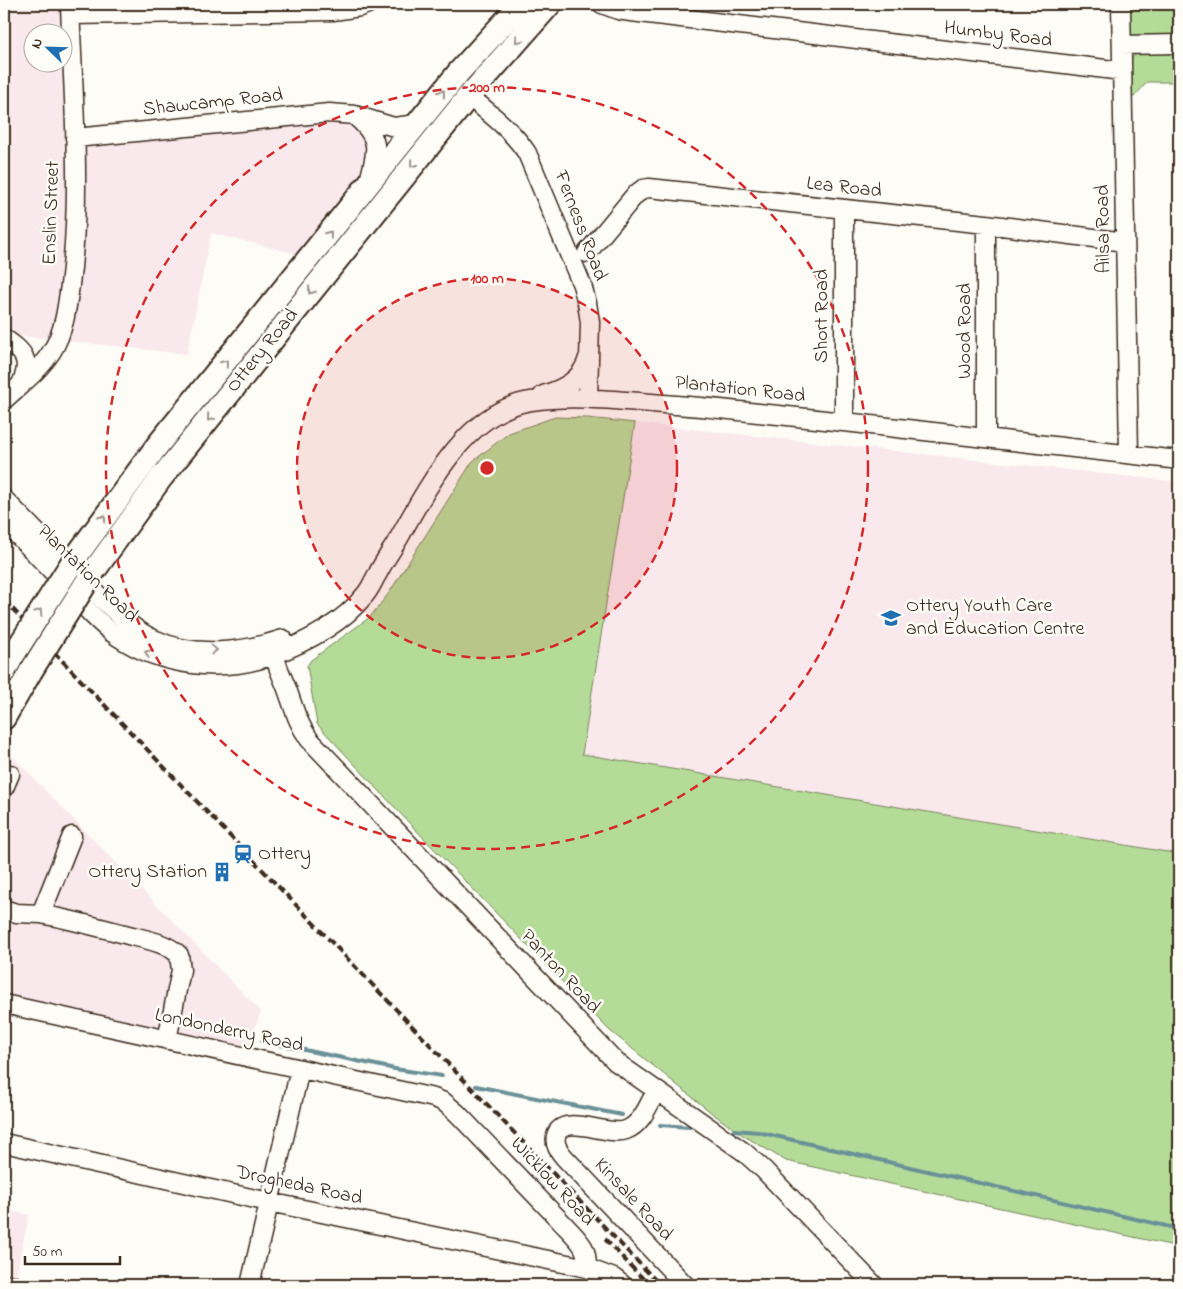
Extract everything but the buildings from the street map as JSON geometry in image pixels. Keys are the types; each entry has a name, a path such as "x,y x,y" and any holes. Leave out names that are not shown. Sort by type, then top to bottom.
{"main road":[{"name":"Ottery Road","path":"9,663 75,558 157,446 459,72 521,4"},
{"name":"Ottery Road","path":"4,718 91,575 161,478 470,96 550,4"}],"street":[{"path":"71,9 333,11 360,8 368,4"},
{"name":"Humby Road","path":"602,4 618,10 631,12 1122,71"},
{"name":"Ailsa Road","path":"1121,4 1129,454"},
{"name":"Enslin Street","path":"4,400 42,364 52,351 63,326 66,310 76,226 71,9"},
{"path":"1122,45 1179,44"},
{"name":"Ferness Road","path":"470,96 505,126 520,142 533,165 582,285 590,322 588,398"},
{"name":"Shawcamp Road","path":"75,138 329,113 355,115 394,127 417,124"},
{"path":"355,115 368,126 374,137 376,150 368,185"},
{"name":"Lea Road","path":"587,253 635,195 649,188 986,224 1125,242"},
{"name":"Short Road","path":"844,210 844,422"},
{"name":"Wood Road","path":"986,224 986,438"},
{"path":"4,338 19,350 26,359 27,369 20,384"},
{"path":"528,401 570,384 585,368 590,353"},
{"name":"Plantation Road","path":"4,499 104,601 121,616 156,640 182,648 229,651 274,648 286,650 313,637 342,618 368,593 378,572 434,479 453,452 485,421 528,401 588,398 708,407 1179,460"},
{"name":"Plantation Road","path":"4,521 95,617 116,635 131,645 161,658 211,666 242,664 274,648 338,610 378,572"},
{"path":"286,687 292,662 313,637"},
{"name":"Panton Road","path":"274,648 300,726 310,739 608,1054 628,1072 724,1136 744,1152 770,1176 874,1285"},
{"path":"41,914 72,836"},
{"path":"4,909 16,913 41,914 79,921 163,945 173,950 179,955 181,970 167,1040"},
{"name":"Londonderry Road","path":"4,1004 421,1094 444,1102"},
{"path":"250,1285 300,1069"},
{"name":"Kinsale Road","path":"656,1091 639,1122 628,1130 618,1132 568,1124 560,1128 556,1133 555,1140 559,1152 685,1285"},
{"name":"Wicklow Road","path":"444,1102 457,1113 584,1246 587,1255 587,1268"},
{"name":"Drogheda Road","path":"4,1143 269,1202 587,1268"},
{"path":"587,1268 614,1278 622,1285"},
{"path":"4,1284 12,1285"}],"shaded area":[{"path":"4,4 70,4 71,22 22,22 22,72 72,72 72,58 75,138 355,115 374,162 311,257 211,233 187,354 4,334"},
{"name":"Ottery Youth Care and Education Centre","path":"635,423 1179,482 1179,854 582,754"},
{"path":"7,751 261,1012 253,1031 249,1057 4,1004 4,758"},
{"path":"4,1209 29,1215 14,1285 4,1284"}],"green space":[{"path":"1127,4 1179,4 1179,38 1135,38 1129,32"},
{"path":"1179,50 1179,82 1147,82 1134,97 1129,97 1128,71 1135,55 1140,51"},
{"path":"555,417 635,423 582,754 1179,854 1179,1247 786,1161 741,1134 713,1114 609,1030 413,827 317,724 307,666 311,660 370,617 389,593 472,462 509,433"}],"waterway":[{"path":"262,1041 395,1069 442,1076"},
{"path":"476,1086 622,1115"},
{"path":"660,1125 690,1127"},
{"path":"734,1130 758,1132 1179,1229"}],"railway":[{"path":"4,600 660,1285"},
{"path":"605,1239 649,1285"}],"place":[{"name":"Ottery Youth Care and Education Centre","path":"891,618"},
{"name":"Ottery","path":"243,854"},
{"name":"Ottery Station","path":"222,872"}]}
